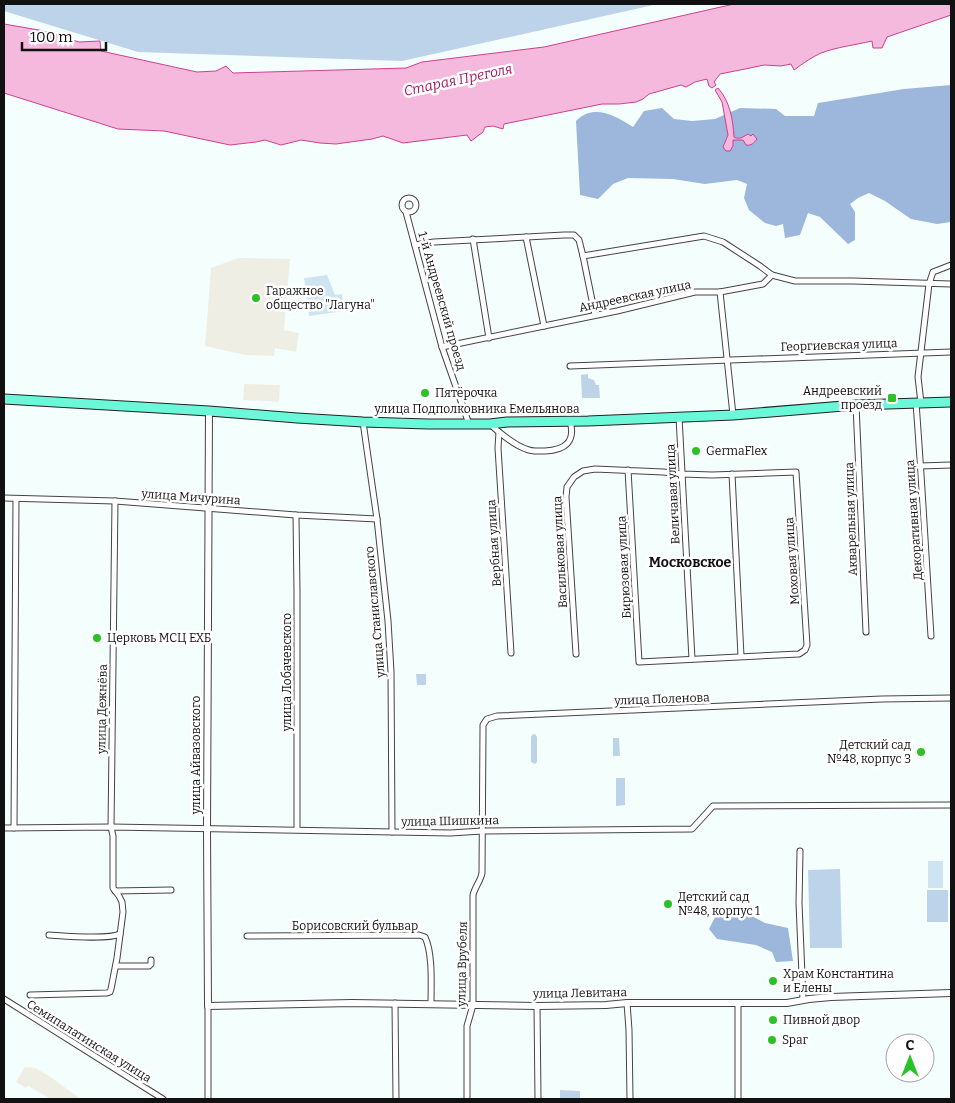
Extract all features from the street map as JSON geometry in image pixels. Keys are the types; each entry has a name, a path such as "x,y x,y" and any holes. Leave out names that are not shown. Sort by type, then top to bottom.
{"main road":[{"name":"улица Подполковника Емельянова","path":"4,399 363,422 469,424 679,417 856,405 951,402"}],"street":[{"name":"1-й Андреевский проезд","path":"406,212 442,347 469,424"},
{"path":"415,245 434,242 574,235 579,240 584,256 595,316"},
{"path":"584,256 704,236 723,242 772,275 795,281 951,284"},
{"path":"526,237 544,326"},
{"path":"473,240 489,338"},
{"path":"929,284 934,272 951,265"},
{"name":"Андреевская улица","path":"442,347 595,316 695,292 720,292 763,284 772,275"},
{"name":"Декоративная улица","path":"929,284 918,377 918,421 931,636"},
{"path":"720,292 733,414"},
{"name":"Георгиевская улица","path":"570,366 951,352"},
{"name":"Акварельная улица","path":"856,405 866,632"},
{"name":"улица Айвазовского","path":"208,1099 209,411"},
{"name":"Величавая улица","path":"679,417 692,659"},
{"path":"490,424 524,449 550,451 561,449 568,444 571,435 570,421"},
{"name":"улица Станиславского","path":"363,422 377,519 388,620 391,688 392,832"},
{"name":"Вербная улица","path":"499,432 498,448 511,653"},
{"path":"920,466 951,464"},
{"name":"Васильковая улица","path":"576,654 566,497 567,487 574,476 583,471 595,469 628,470"},
{"name":"Моховая улица","path":"628,470 682,474 796,472 807,646 799,654 639,662"},
{"name":"Бирюзовая улица","path":"628,470 639,662"},
{"path":"732,474 741,656"},
{"name":"улица Мичурина","path":"4,498 115,501 296,515 377,519"},
{"path":"14,828 16,499"},
{"name":"улица Дежнёва","path":"30,995 104,994 110,992 116,966 123,912 122,902 113,888 113,836 110,827 115,501"},
{"name":"улица Лобачевского","path":"296,515 297,829"},
{"name":"улица Поленова","path":"483,831 482,730 485,721 493,716 882,699 951,698"},
{"name":"улица Шишкина","path":"4,828 297,829 450,833 692,829 713,806 951,805"},
{"name":"улица Врубеля","path":"467,1099 467,1026 473,1005 473,895 482,873 483,831"},
{"path":"800,851 799,903 803,1000"},
{"path":"115,891 171,890"},
{"path":"49,935 116,936 120,934"},
{"name":"Борисовский бульвар","path":"247,936 418,935 425,937 428,943 430,958 431,1004"},
{"path":"116,966 149,966 151,960"},
{"name":"улица Левитана","path":"208,1006 395,1003 537,1006 627,1003 787,1004 831,997 951,993"},
{"name":"Семипалатинская улица","path":"4,999 163,1099"},
{"path":"395,1003 396,1099"},
{"path":"627,1003 630,1099"},
{"path":"738,1004 738,1099"},
{"path":"537,1006 538,1099"}],"shaded area":[{"path":"4,4 658,4 402,61 138,52 4,11"},
{"path":"951,85 951,222 937,224 911,219 885,201 869,193 850,204 855,212 855,240 848,244 820,217 808,213 800,235 785,238 783,224 776,226 765,223 749,210 744,198 747,184 737,180 705,184 673,179 628,178 613,184 598,199 580,195 576,121 590,113 604,113 633,127 644,111 662,108 674,119 692,121 715,119 740,108 776,109 785,116 814,116 818,103 904,89"},
{"path":"238,258 290,259 284,330 299,333 296,352 275,348 274,356 245,355 205,346 211,268"},
{"path":"327,275 335,295 342,294 344,311 309,316 304,278"},
{"path":"588,374 588,378 594,380 596,385 599,385 600,398 582,398 581,375"},
{"path":"244,384 280,385 279,402 243,400"},
{"path":"416,674 426,674 426,685 417,685"},
{"path":"535,734 537,737 537,762 535,764 531,762 531,737"},
{"path":"613,738 619,738 620,756 613,756"},
{"path":"616,778 625,778 625,805 616,806"},
{"path":"928,861 943,861 943,888 928,888"},
{"path":"840,869 842,948 810,948 808,870"},
{"path":"927,890 948,890 948,922 927,922"},
{"path":"716,915 752,916 765,923 788,928 793,961 776,962 772,952 756,945 717,939 709,929"},
{"path":"25,1067 35,1068 49,1076 81,1099 51,1099 28,1086 26,1088 16,1082"},
{"path":"560,1090 580,1091 580,1099 560,1099"}],"water":[{"name":"Старая Преголя","path":"734,4 951,4 951,15 887,37 882,48 873,48 872,41 821,53 794,70 791,64 781,66 764,65 720,74 714,82 716,85 712,88 709,86 707,79 686,87 681,85 649,94 636,102 602,104 504,124 503,129 493,126 485,127 483,132 471,141 467,135 403,143 383,136 336,144 301,140 281,145 265,140 230,145 164,131 118,129 4,93 4,24 39,30 79,42 100,41 101,51 197,72 216,71 226,66 233,73 406,68 422,62 544,47"},
{"path":"718,88 730,111 734,137 739,138 753,134 757,139 752,144 746,145 743,140 733,140 733,146 730,151 726,151 723,147 728,135 722,102 715,90"}],"place":[{"name":"Гаражное общество \"Лагуна\"","path":"256,298"},
{"name":"Пятёрочка","path":"425,393"},
{"name":"Андреевский проезд","path":"892,398"},
{"name":"GermaFlex","path":"696,451"},
{"name":"Церковь МСЦ ЕХБ","path":"97,638"},
{"name":"Детский сад №48, корпус 3","path":"921,752"},
{"name":"Детский сад №48, корпус 1","path":"668,904"},
{"name":"Храм Константина и Елены","path":"773,981"},
{"name":"Пивной двор","path":"773,1020"},
{"name":"Spar","path":"772,1040"}],"district":[{"name":"Московское","path":"690,562"}]}
